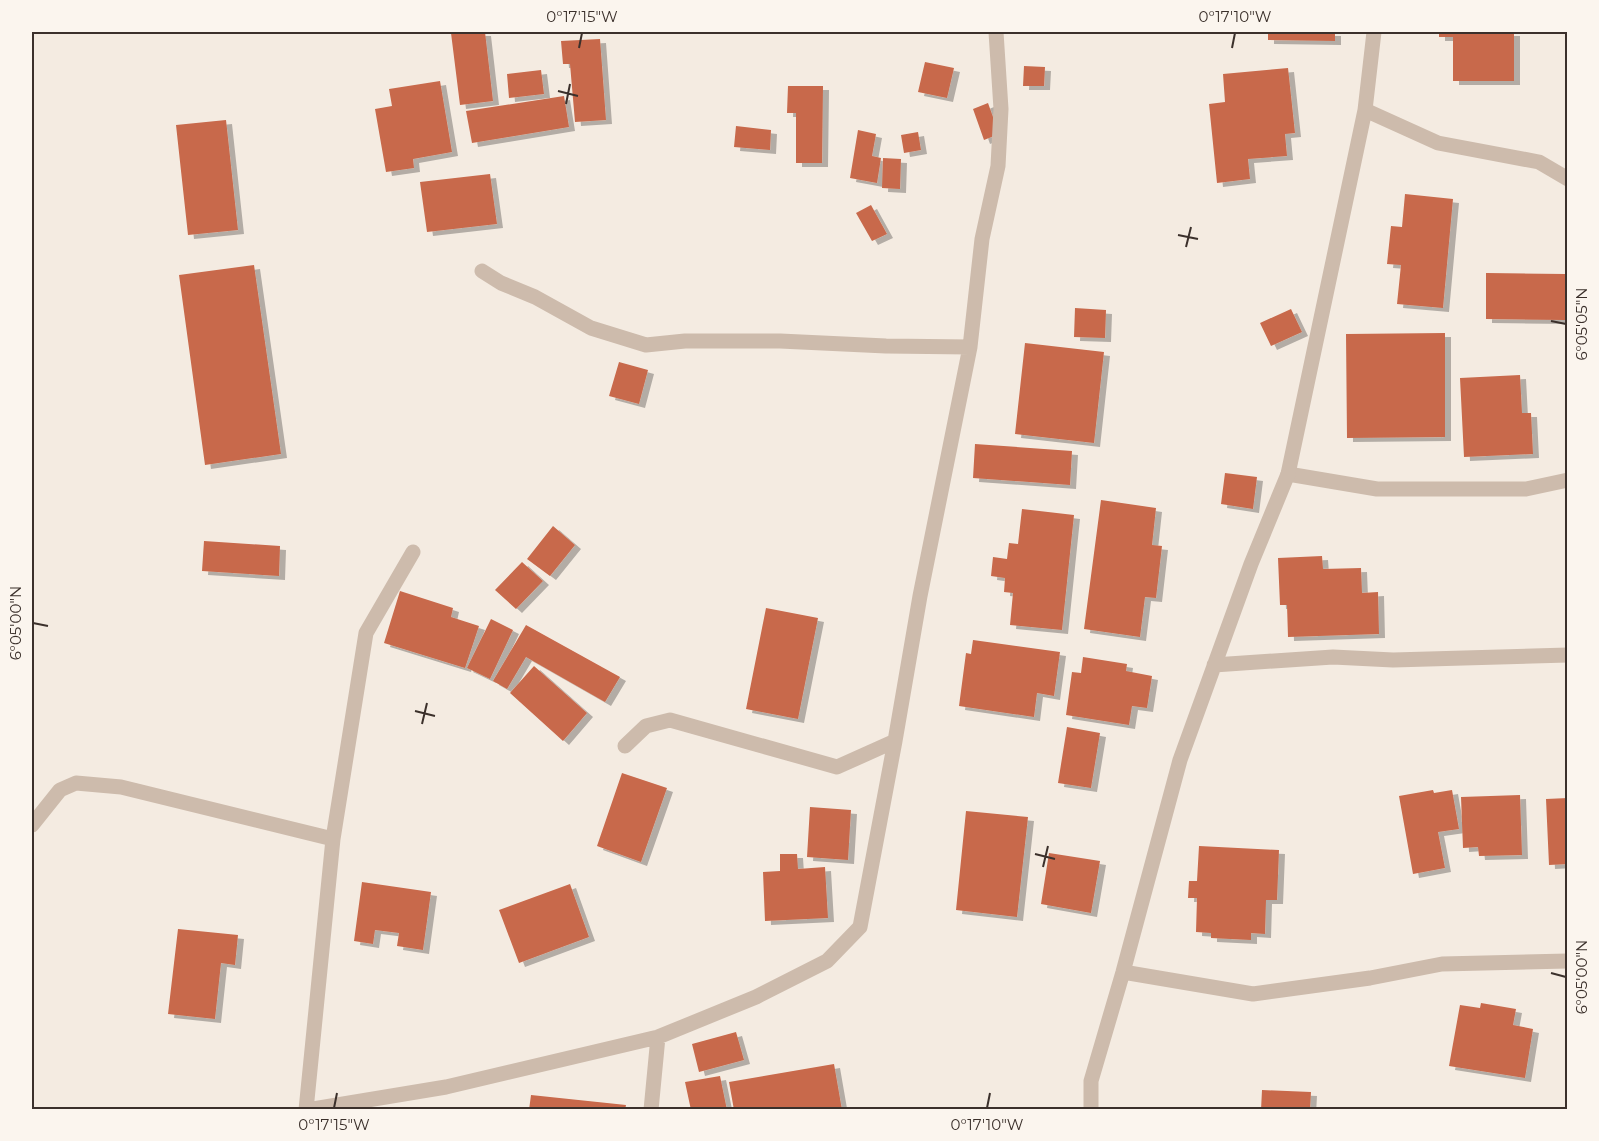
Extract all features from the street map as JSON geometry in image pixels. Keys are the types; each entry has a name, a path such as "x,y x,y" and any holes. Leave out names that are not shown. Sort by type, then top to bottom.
{"street":[{"path":"413,552 366,633 333,839 306,1110 446,1086 658,1037 756,997 827,961 860,927 920,596 970,347 982,239 998,166 1001,109 996,32"},
{"path":"1091,1110 1091,1081 1180,760 1251,564 1288,474 1365,110 1374,32"},
{"path":"1365,110 1438,143 1539,162 1568,179"},
{"path":"482,271 501,283 535,297 591,328 646,345 685,341 780,340 886,346 970,347"},
{"path":"1288,474 1377,489 1526,489 1568,480"},
{"path":"1214,665 1333,657 1393,660 1568,655"},
{"path":"625,746 646,726 670,720 837,767 895,741"},
{"path":"32,825 60,790 76,783 121,787 333,839"},
{"path":"1123,972 1253,994 1370,978 1442,964 1568,961"},
{"path":"651,1110 658,1037"}],"building":[{"path":"485,32 493,101 460,105 451,33"},
{"path":"1268,32 1335,32 1335,41 1268,40"},
{"path":"1439,32 1514,32 1514,81 1453,81 1453,37 1439,37"},
{"path":"600,39 606,120 575,122 570,64 563,64 561,41"},
{"path":"925,62 954,68 947,98 918,92"},
{"path":"1024,66 1045,67 1044,86 1023,86"},
{"path":"1288,68 1295,133 1285,134 1287,156 1248,159 1250,179 1217,183 1209,104 1225,102 1223,74"},
{"path":"541,70 544,94 509,98 507,74"},
{"path":"440,81 452,152 413,159 414,168 386,172 375,109 392,106 389,89"},
{"path":"788,86 823,86 822,163 796,163 796,113 787,113"},
{"path":"564,96 569,127 472,143 466,111"},
{"path":"988,103 999,134 984,140 973,109"},
{"path":"226,120 238,230 188,235 176,125"},
{"path":"736,126 771,130 770,150 734,147"},
{"path":"858,130 876,134 872,156 881,158 877,183 850,178"},
{"path":"918,132 921,150 904,153 901,135"},
{"path":"883,158 901,159 900,189 882,188"},
{"path":"490,174 497,224 427,232 420,182"},
{"path":"1405,194 1453,199 1443,308 1397,304 1401,265 1387,264 1391,226 1402,227"},
{"path":"871,205 887,234 872,241 856,213"},
{"path":"254,265 281,454 205,465 179,275"},
{"path":"1486,273 1566,274 1566,320 1486,319"},
{"path":"1075,308 1106,310 1105,338 1074,337"},
{"path":"1291,309 1302,332 1271,346 1260,323"},
{"path":"1445,333 1445,437 1347,438 1346,334"},
{"path":"1025,343 1104,352 1094,443 1015,434"},
{"path":"619,362 648,370 639,404 609,396"},
{"path":"1520,375 1522,413 1531,413 1533,454 1464,457 1460,378"},
{"path":"975,444 1072,451 1070,485 973,478"},
{"path":"1225,473 1257,477 1253,509 1221,504"},
{"path":"1101,500 1156,508 1152,545 1162,546 1156,598 1145,597 1140,637 1084,629"},
{"path":"1022,509 1074,515 1062,630 1010,625 1013,593 1004,592 1005,578 991,576 993,557 1007,559 1009,543 1018,544"},
{"path":"553,526 575,545 550,576 527,559"},
{"path":"204,541 280,546 279,576 202,571"},
{"path":"1322,556 1323,569 1361,568 1362,593 1378,592 1379,634 1288,637 1287,605 1280,605 1278,558"},
{"path":"522,562 543,581 516,609 495,590"},
{"path":"400,591 453,608 451,617 479,626 465,668 384,643"},
{"path":"766,608 818,618 798,719 746,709"},
{"path":"491,619 513,630 490,679 467,668"},
{"path":"526,625 620,677 605,702 526,657 507,689 493,681"},
{"path":"973,640 1060,652 1054,696 1037,693 1034,717 959,706 966,653 971,654"},
{"path":"1083,657 1127,664 1126,671 1152,676 1147,708 1132,706 1129,725 1066,715 1072,672 1081,673"},
{"path":"534,666 587,713 563,741 510,693"},
{"path":"1067,727 1100,733 1091,788 1058,783"},
{"path":"622,773 667,788 641,862 597,846"},
{"path":"1433,790 1434,793 1452,790 1459,829 1438,832 1445,868 1413,874 1399,796"},
{"path":"1520,795 1522,855 1479,856 1478,847 1463,848 1461,797"},
{"path":"1568,798 1568,864 1549,865 1546,799"},
{"path":"810,807 851,810 848,860 807,857"},
{"path":"966,811 1028,817 1017,917 956,910"},
{"path":"1199,846 1279,850 1277,900 1266,900 1265,934 1251,933 1251,940 1211,938 1211,933 1196,932 1197,898 1188,898 1189,881 1197,881"},
{"path":"1049,853 1100,861 1091,913 1041,904"},
{"path":"780,854 797,854 798,869 825,867 828,918 765,921 763,872 780,871"},
{"path":"362,882 431,892 423,950 397,946 399,933 375,930 373,944 354,941"},
{"path":"570,884 589,937 519,963 499,910"},
{"path":"178,929 238,935 235,965 221,963 215,1019 168,1014"},
{"path":"1481,1003 1516,1009 1513,1025 1533,1029 1525,1078 1449,1066 1460,1005 1480,1008"},
{"path":"736,1032 744,1060 699,1072 692,1044"},
{"path":"834,1064 842,1110 734,1110 729,1082"},
{"path":"720,1076 727,1110 691,1110 685,1082"},
{"path":"1262,1090 1311,1092 1310,1110 1261,1110"},
{"path":"531,1095 626,1105 625,1110 529,1110"}]}
